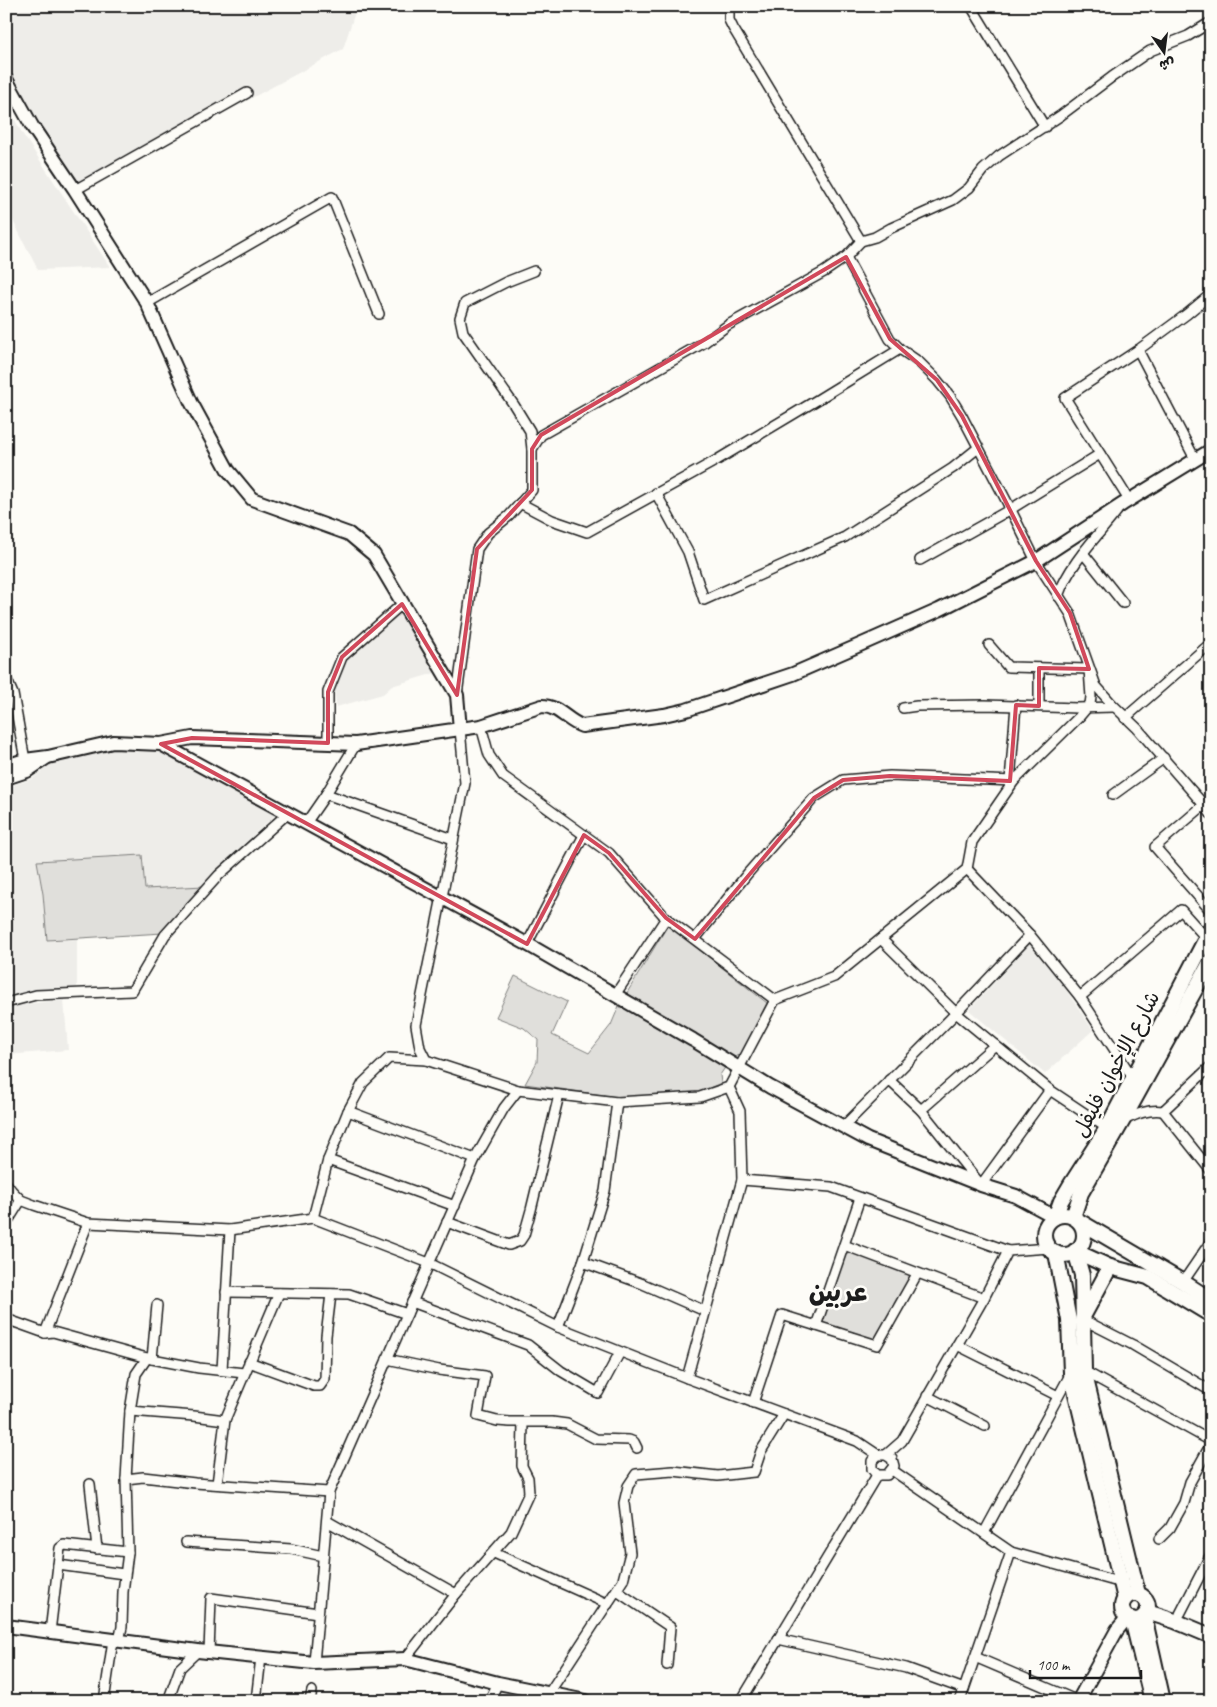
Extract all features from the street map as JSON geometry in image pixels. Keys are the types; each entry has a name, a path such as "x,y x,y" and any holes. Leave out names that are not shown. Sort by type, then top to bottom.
{"main road":[{"name":"شارع الإخوان فليفل","path":"1055,1216 1071,1184 1107,1128 1208,933"},
{"name":"شارع الإخوان فليفل","path":"1076,1219 1081,1193 1211,961"},
{"path":"1076,1319 1053,1251 1046,1241 1044,1234 1046,1227 1055,1216 1063,1215 1076,1219 1211,1300"},
{"path":"1053,1251 1069,1254 1075,1252 1082,1244 1083,1228 1076,1219"},
{"path":"1075,1252 1110,1267 1148,1277 1211,1315"},
{"path":"1075,1252 1082,1275 1076,1319 1078,1372 1122,1583 1137,1609 1152,1701"},
{"path":"1076,1319 1110,1267"},
{"path":"1078,1372 1137,1609 1163,1701"},
{"path":"1137,1609 1180,1614 1211,1627"},
{"path":"1137,1609 1175,1621 1211,1636"}],"street":[{"path":"729,6 730,20 733,28 861,241"},
{"path":"971,6 1044,126"},
{"path":"532,449 541,435 705,342 728,325 824,272 846,257 861,241 875,237 953,200 969,188 983,170 999,156 1044,126 1112,76 1150,50 1188,36 1211,22"},
{"path":"6,80 32,126 146,303 191,402 228,470 252,499 349,534 374,555 458,695"},
{"path":"75,190 247,93"},
{"path":"146,303 332,197 379,314"},
{"path":"846,257 890,339 919,362 950,396 1011,509 1036,561 1070,613 1096,686 1164,758 1211,814"},
{"path":"426,1060 420,1048 416,1024 465,783 458,695 477,550 488,533 509,516 532,490 530,431 463,332 460,318 466,302 506,282 534,271"},
{"path":"1126,502 1100,454 1065,398 1138,350 1188,314 1211,294"},
{"path":"520,503 552,520 587,532 726,455 900,348"},
{"path":"1138,350 1195,459"},
{"path":"656,493 688,552 704,600 845,537 953,468 978,448"},
{"path":"6,766 25,760 48,757 113,742 161,744 192,738 356,744 481,726 542,706 556,708 574,723 582,726 664,715 686,710 793,674 939,610 1036,561 1126,502 1211,450"},
{"path":"920,560 1011,509 1100,454"},
{"path":"1058,596 1062,584 1083,553 1126,502"},
{"path":"1083,553 1123,603"},
{"path":"328,743 328,692 342,657 402,604"},
{"path":"1125,718 1211,643"},
{"path":"989,645 1008,667 1089,669"},
{"path":"1039,668 1039,706"},
{"path":"313,1218 328,1160 348,1111 362,1083 390,1058 426,1060 518,1090 617,1102 700,1097 729,1087 775,1000 834,977 967,869 972,842 1012,781 1079,717 1090,704 1089,669"},
{"path":"6,678 14,694 25,760"},
{"path":"903,708 917,706 1016,705 1077,708 1114,706"},
{"path":"1012,781 1016,705"},
{"path":"481,726 489,755 504,776 609,853 666,918 775,1000"},
{"path":"161,744 526,944 770,1087 868,1140 981,1185 1016,1196 1055,1216"},
{"path":"306,823 356,744"},
{"path":"6,778 28,771 48,757"},
{"path":"1113,795 1164,758"},
{"path":"695,939 748,873 814,798 843,780 890,776 1012,781"},
{"path":"326,794 453,839"},
{"path":"1204,805 1155,847 1211,911"},
{"path":"6,1003 36,995 132,991 165,935 219,875 287,814"},
{"path":"526,944 584,835"},
{"path":"967,869 1030,935 1080,997 1133,1078"},
{"path":"1080,997 1181,910 1208,933"},
{"path":"615,995 666,918"},
{"path":"844,1127 1030,935"},
{"path":"881,939 956,1013 1050,1090 1107,1128"},
{"path":"921,1110 995,1045"},
{"path":"1163,1111 1211,1066"},
{"path":"889,1080 921,1110 981,1185"},
{"path":"687,1378 742,1180 740,1111 729,1087"},
{"path":"314,1663 329,1492 475,1159 504,1108 518,1090"},
{"path":"981,1185 1050,1090"},
{"path":"448,1222 509,1245 520,1241 524,1235 529,1218 560,1095"},
{"path":"558,1327 583,1262 605,1191 617,1102"},
{"path":"1123,1120 1152,1110 1163,1111 1211,1171"},
{"path":"348,1111 475,1159"},
{"path":"328,1160 455,1206"},
{"path":"742,1180 831,1187 1008,1251 1053,1251"},
{"path":"6,1183 22,1200 34,1206 88,1223 230,1230 313,1218 429,1264 558,1327 687,1378 857,1441 892,1459 894,1466 888,1475 877,1475"},
{"path":"816,1326 860,1198"},
{"path":"6,1224 22,1200"},
{"path":"46,1333 88,1223"},
{"path":"222,1370 230,1230"},
{"path":"1183,1282 1211,1241"},
{"path":"844,1246 984,1298"},
{"path":"877,1475 871,1465 874,1458 882,1455 902,1441 984,1298 1008,1251"},
{"path":"583,1262 643,1284 705,1311"},
{"path":"753,1403 782,1315 877,1345 917,1274"},
{"path":"226,1292 331,1294 339,1292 407,1314"},
{"path":"217,1484 225,1420 248,1362 279,1293"},
{"path":"248,1362 314,1386 323,1384 331,1294"},
{"path":"412,1302 528,1345 561,1371 598,1394 620,1352"},
{"path":"104,1701 116,1640 122,1627 124,1574 128,1552 126,1479 130,1411 136,1374 149,1358 157,1305"},
{"path":"6,1319 46,1333 53,1332 149,1358 244,1373"},
{"path":"1076,1319 1132,1345 1211,1391"},
{"path":"957,1345 1058,1396"},
{"path":"387,1359 439,1370 485,1376 478,1416 497,1421 567,1424 596,1439 629,1440 634,1442 637,1448"},
{"path":"984,1533 1058,1396 1078,1372 1211,1442 1190,1482 1184,1503 1170,1528 1159,1540"},
{"path":"927,1396 985,1426"},
{"path":"130,1411 225,1420"},
{"path":"549,1692 623,1580 630,1553 624,1502 628,1486 636,1474 673,1471 718,1476 754,1472 761,1451 784,1414"},
{"path":"405,1659 456,1594 511,1532 529,1493 528,1478 522,1466 523,1423"},
{"path":"892,1470 1011,1552 1122,1583"},
{"path":"741,1701 877,1475"},
{"path":"126,1479 143,1477 329,1492"},
{"path":"90,1484 97,1548"},
{"path":"327,1521 456,1594"},
{"path":"186,1542 291,1549 323,1556"},
{"path":"50,1632 60,1548 64,1545 128,1552"},
{"path":"960,1701 1011,1552"},
{"path":"494,1553 608,1604"},
{"path":"1180,1614 1210,1559"},
{"path":"58,1565 124,1574"},
{"path":"617,1591 670,1627 667,1665"},
{"path":"168,1701 180,1668 204,1652 210,1598 318,1613"},
{"path":"975,1657 1078,1701 1117,1630 1137,1609"},
{"path":"6,1626 204,1652 314,1663 405,1659 498,1683 586,1701"},
{"path":"778,1639 906,1668 964,1689"},
{"path":"256,1701 261,1657"},
{"path":"489,1701 498,1683"}],"highlighted area":[{"path":"846,257 890,339 937,380 962,416 1036,561 1070,613 1089,669 1039,668 1039,706 1016,705 1010,781 890,776 843,780 814,798 695,939 666,918 609,853 584,835 527,944 161,744 192,738 328,743 328,692 342,657 402,604 457,695 477,549 532,490 532,449 541,435"}],"shaded area":[{"path":"24,6 357,6 343,49 84,188 34,125 6,76 6,21"},
{"path":"6,104 22,133 110,267 38,270 6,207"},
{"path":"400,608 438,672 392,686 383,694 336,707 334,684 348,657"},
{"path":"113,750 157,750 275,815 216,870 204,886 144,889 142,856 37,861 43,894 47,940 77,939 77,989 37,990 6,998 6,787 32,779 51,764"},
{"path":"142,855 145,889 204,886 163,933 47,940 43,894 37,861"},
{"path":"668,925 767,1003 743,1053 730,1060 720,1075 721,1083 698,1093 617,1097 525,1084 537,1062 538,1040 524,1028 496,1017 515,976 567,1002 552,1035 589,1053 611,1025 619,1006"},
{"path":"1029,945 1060,981 1093,1030 1045,1074 969,1010"},
{"path":"64,1000 68,1050 6,1055 6,1008 23,1004"},
{"path":"846,1250 912,1275 876,1342 820,1324"}],"district":[{"name":"عربين","path":"838,1292"}]}
